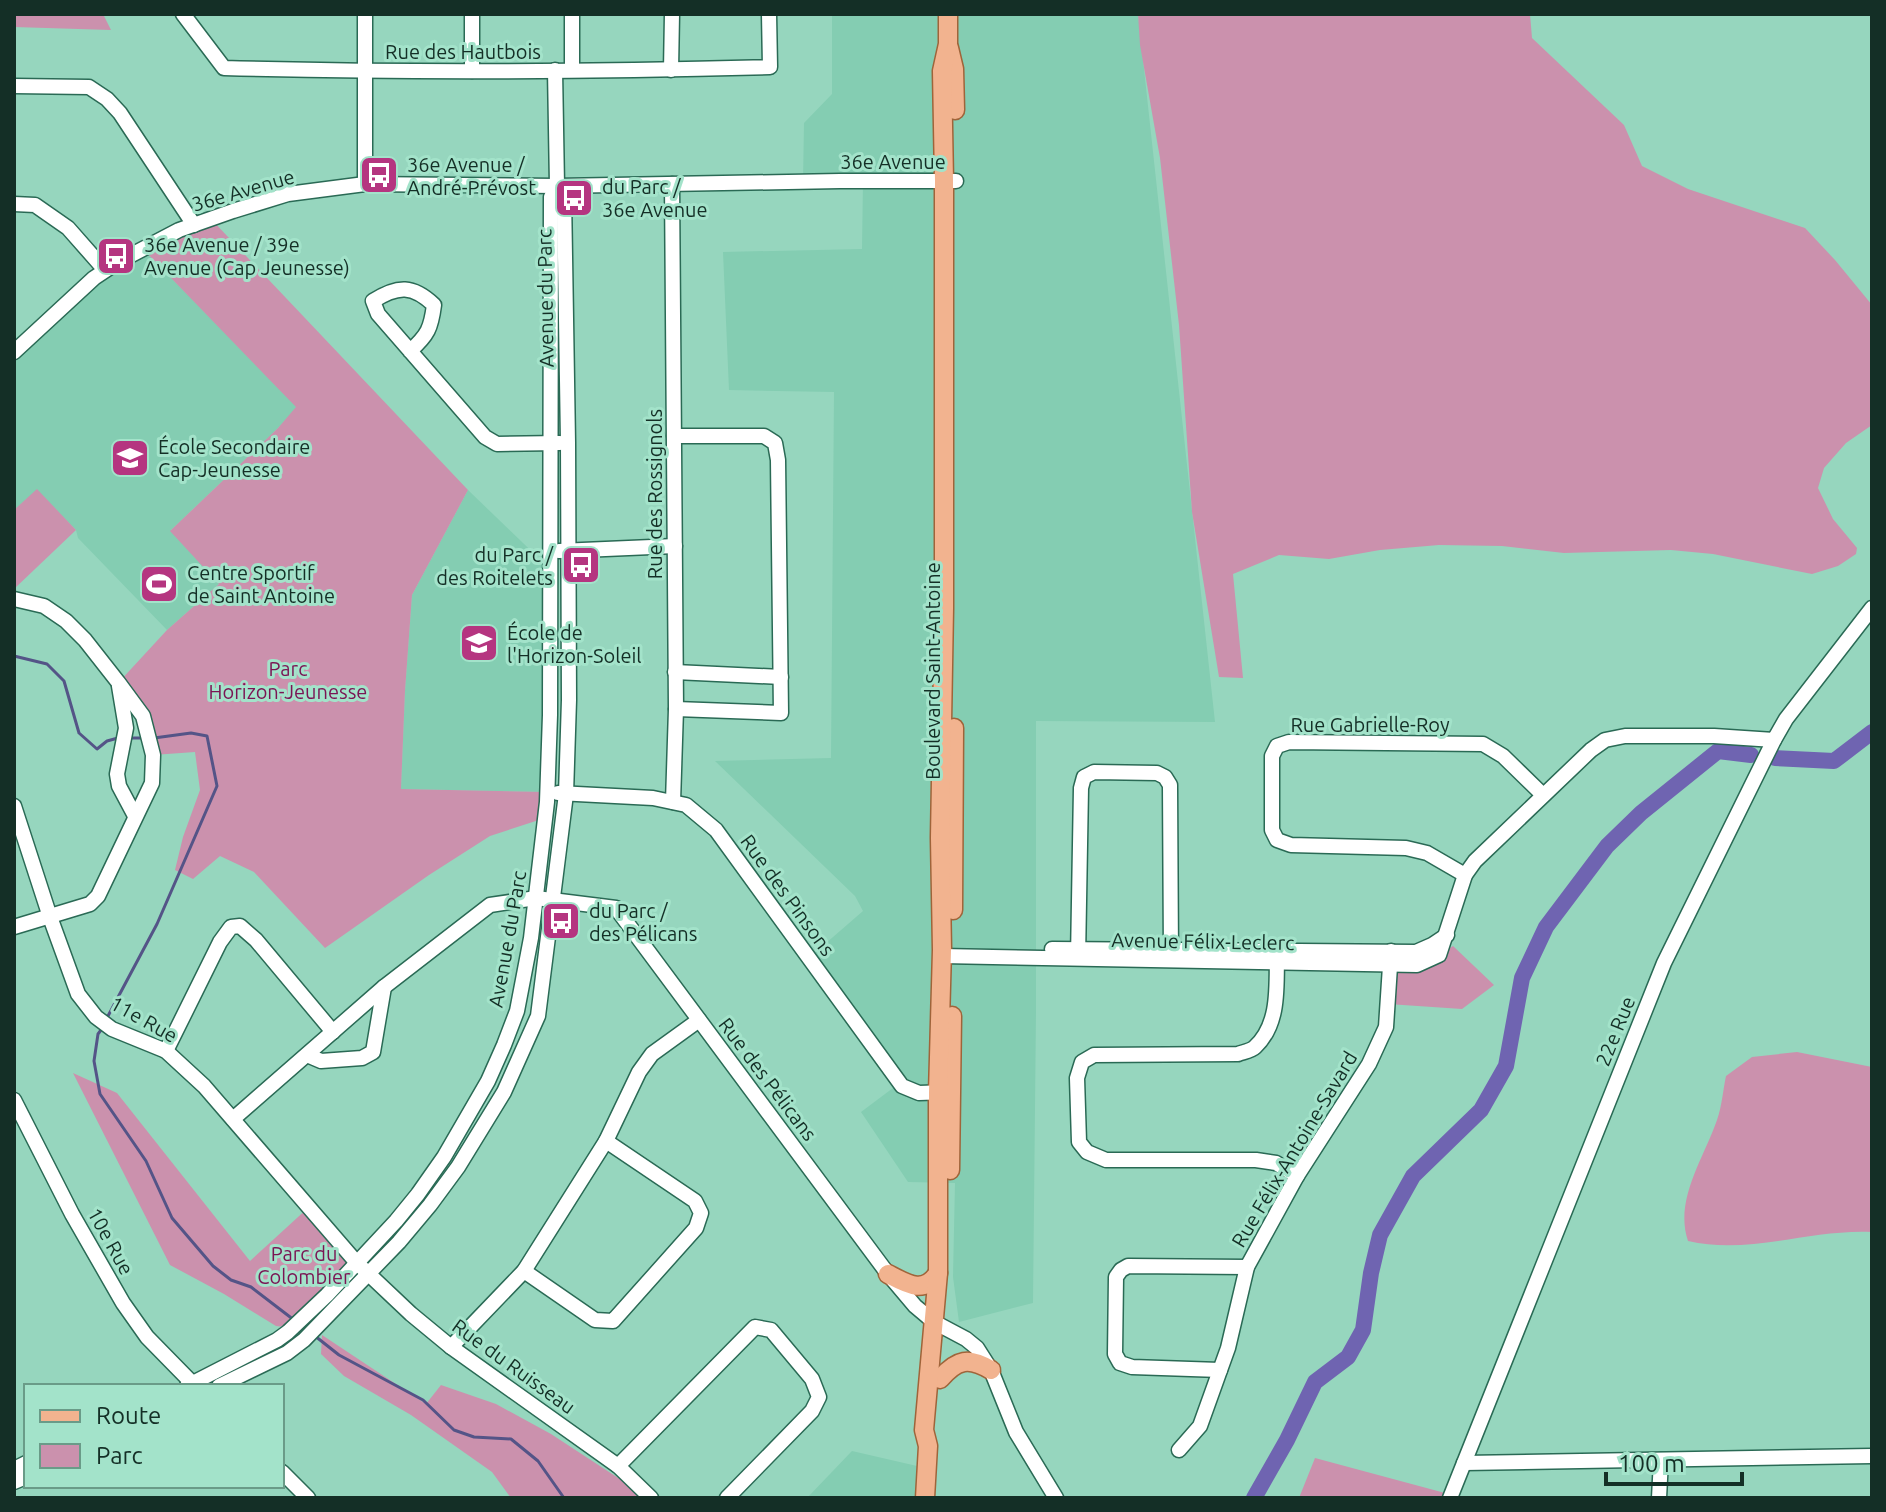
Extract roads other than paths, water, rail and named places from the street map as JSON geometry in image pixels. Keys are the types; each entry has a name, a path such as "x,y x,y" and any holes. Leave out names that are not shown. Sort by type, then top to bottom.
{"main road":[{"name":"Boulevard Saint-Antoine","path":"940,1325 938,1273 947,953 950,181 954,69 948,44 948,14"},
{"name":"Boulevard Saint-Antoine","path":"940,1325 948,1298 945,1092"},
{"path":"888,1274 909,1285 922,1286 932,1282 938,1273"},
{"path":"928,1446 936,1431 940,1325"},
{"path":"925,1498 928,1446 924,1430 940,1325"},
{"path":"940,1379 951,1367 965,1362 977,1362 991,1370"}],"street":[{"name":"Rue des Hautbois","path":"183,14 224,68 365,72 770,67 769,14"},
{"path":"365,14 365,184"},
{"path":"472,14 472,71"},
{"path":"572,14 572,70"},
{"path":"671,70 672,14"},
{"name":"Avenue du Parc","path":"193,1384 288,1332 396,1221 450,1147 488,1081 517,1011 531,938 547,792 551,197 557,186 555,70"},
{"path":"14,86 89,87 107,99 120,113 194,225"},
{"name":"36e Avenue","path":"14,352 105,270 179,230 288,194 365,184 557,186 950,181"},
{"name":"Rue des Rossignols","path":"672,184 676,709 673,802"},
{"name":"Avenue du Parc","path":"223,1384 287,1353 304,1340 369,1274 430,1205 477,1138 504,1092 538,1016 566,794 569,700 564,195 557,186"},
{"path":"14,204 35,205 68,228 105,270"},
{"path":"410,351 431,327 434,305 421,292 404,289 385,293 373,301 378,314 410,351 485,437 497,444 568,442"},
{"path":"674,436 764,436 775,443 778,460 781,677 781,713 676,709"},
{"path":"551,550 675,546"},
{"path":"14,599 44,606 66,621 85,640 143,716 153,755 152,783 98,896 90,904 14,927"},
{"name":"22e Rue","path":"1450,1498 1664,963 1786,719 1872,608"},
{"path":"675,672 781,677"},
{"path":"118,682 126,728 117,774 119,786 135,816"},
{"path":"550,698 569,700"},
{"name":"Avenue Félix-Leclerc","path":"947,953 1391,958 1417,965 1439,955 1465,875 1475,861 1605,740 1625,736 1774,740"},
{"name":"Rue Gabrielle-Roy","path":"1465,875 1427,853 1406,848 1291,845 1277,840 1272,830 1272,756 1277,746 1289,742 1483,744 1503,756 1543,795"},
{"path":"1077,954 1081,788 1084,777 1094,772 1157,773 1165,777 1170,785 1172,955"},
{"name":"Rue des Pinsons","path":"547,792 653,798 686,805 716,830 902,1086 919,1093 945,1092"},
{"name":"11e Rue","path":"14,806 78,994 96,1017 112,1029 166,1051 204,1086 357,1263"},
{"name":"Rue des Pélicans","path":"233,1119 384,987 490,905 536,898 616,908 888,1274 915,1306 940,1325"},
{"path":"166,1051 220,942 231,927 240,926 256,940 333,1032"},
{"path":"1277,956 1275,1008 1268,1029 1254,1048 1238,1054 1094,1055 1082,1062 1077,1078 1079,1142 1087,1152 1106,1160 1256,1160 1276,1163 1297,1176"},
{"name":"Rue Félix-Antoine-Savard","path":"1179,1450 1200,1426 1228,1348 1247,1267 1297,1176 1369,1064 1386,1027 1391,958"},
{"path":"307,1055 321,1061 362,1058 373,1052 384,987"},
{"path":"451,1347 524,1271 606,1141 639,1072 652,1054 699,1020"},
{"name":"10e Rue","path":"14,1100 72,1214 123,1303 147,1337 190,1384"},
{"path":"524,1271 595,1320 613,1321 696,1228 701,1213 695,1201 606,1141"},
{"name":"Rue du Ruisseau","path":"357,1263 451,1347 618,1466 651,1498"},
{"path":"1220,1370 1132,1367 1120,1363 1115,1354 1116,1277 1128,1266 1247,1267"},
{"path":"940,1325 977,1348 991,1370 1016,1432 1056,1498"},
{"path":"618,1466 755,1327 771,1330 812,1379 819,1397 812,1411 727,1498"},
{"path":"1464,1463 1872,1456"},
{"path":"1659,1498 1661,1460"},
{"path":"284,1474 308,1498"}],"waterway":[{"path":"14,656 47,664 64,681 79,733 97,749 107,741 118,738"},
{"path":"1775,758 1834,761 1872,732"},
{"path":"108,1016 157,924 217,786 207,736 191,733 154,738"},
{"path":"129,738 144,738"},
{"path":"1254,1498 1315,1382 1348,1357 1363,1330 1380,1235 1413,1176 1481,1110 1506,1066 1522,978 1546,927 1607,846 1641,813 1718,751 1751,755"},
{"path":"101,1030 94,1061 100,1094 146,1161 172,1218 213,1266 231,1280 251,1287 294,1320"},
{"path":"315,1336 339,1355 423,1400 454,1430 474,1437 511,1439 538,1461 564,1498"}],"place":[{"name":"36e Avenue / André-Prévost","path":"379,175"},
{"name":"du Parc / 36e Avenue","path":"574,198"},
{"name":"36e Avenue / 39e Avenue (Cap Jeunesse)","path":"116,256"},
{"name":"École Secondaire Cap-Jeunesse","path":"130,458"},
{"name":"du Parc / des Roitelets","path":"581,565"},
{"name":"Centre Sportif de Saint Antoine","path":"159,584"},
{"name":"École de l'Horizon-Soleil","path":"479,643"},
{"name":"du Parc / des Pélicans","path":"561,921"}],"park label":[{"name":"Parc Horizon-Jeunesse","path":"288,680"},
{"name":"Parc du Colombier","path":"304,1264"}]}
